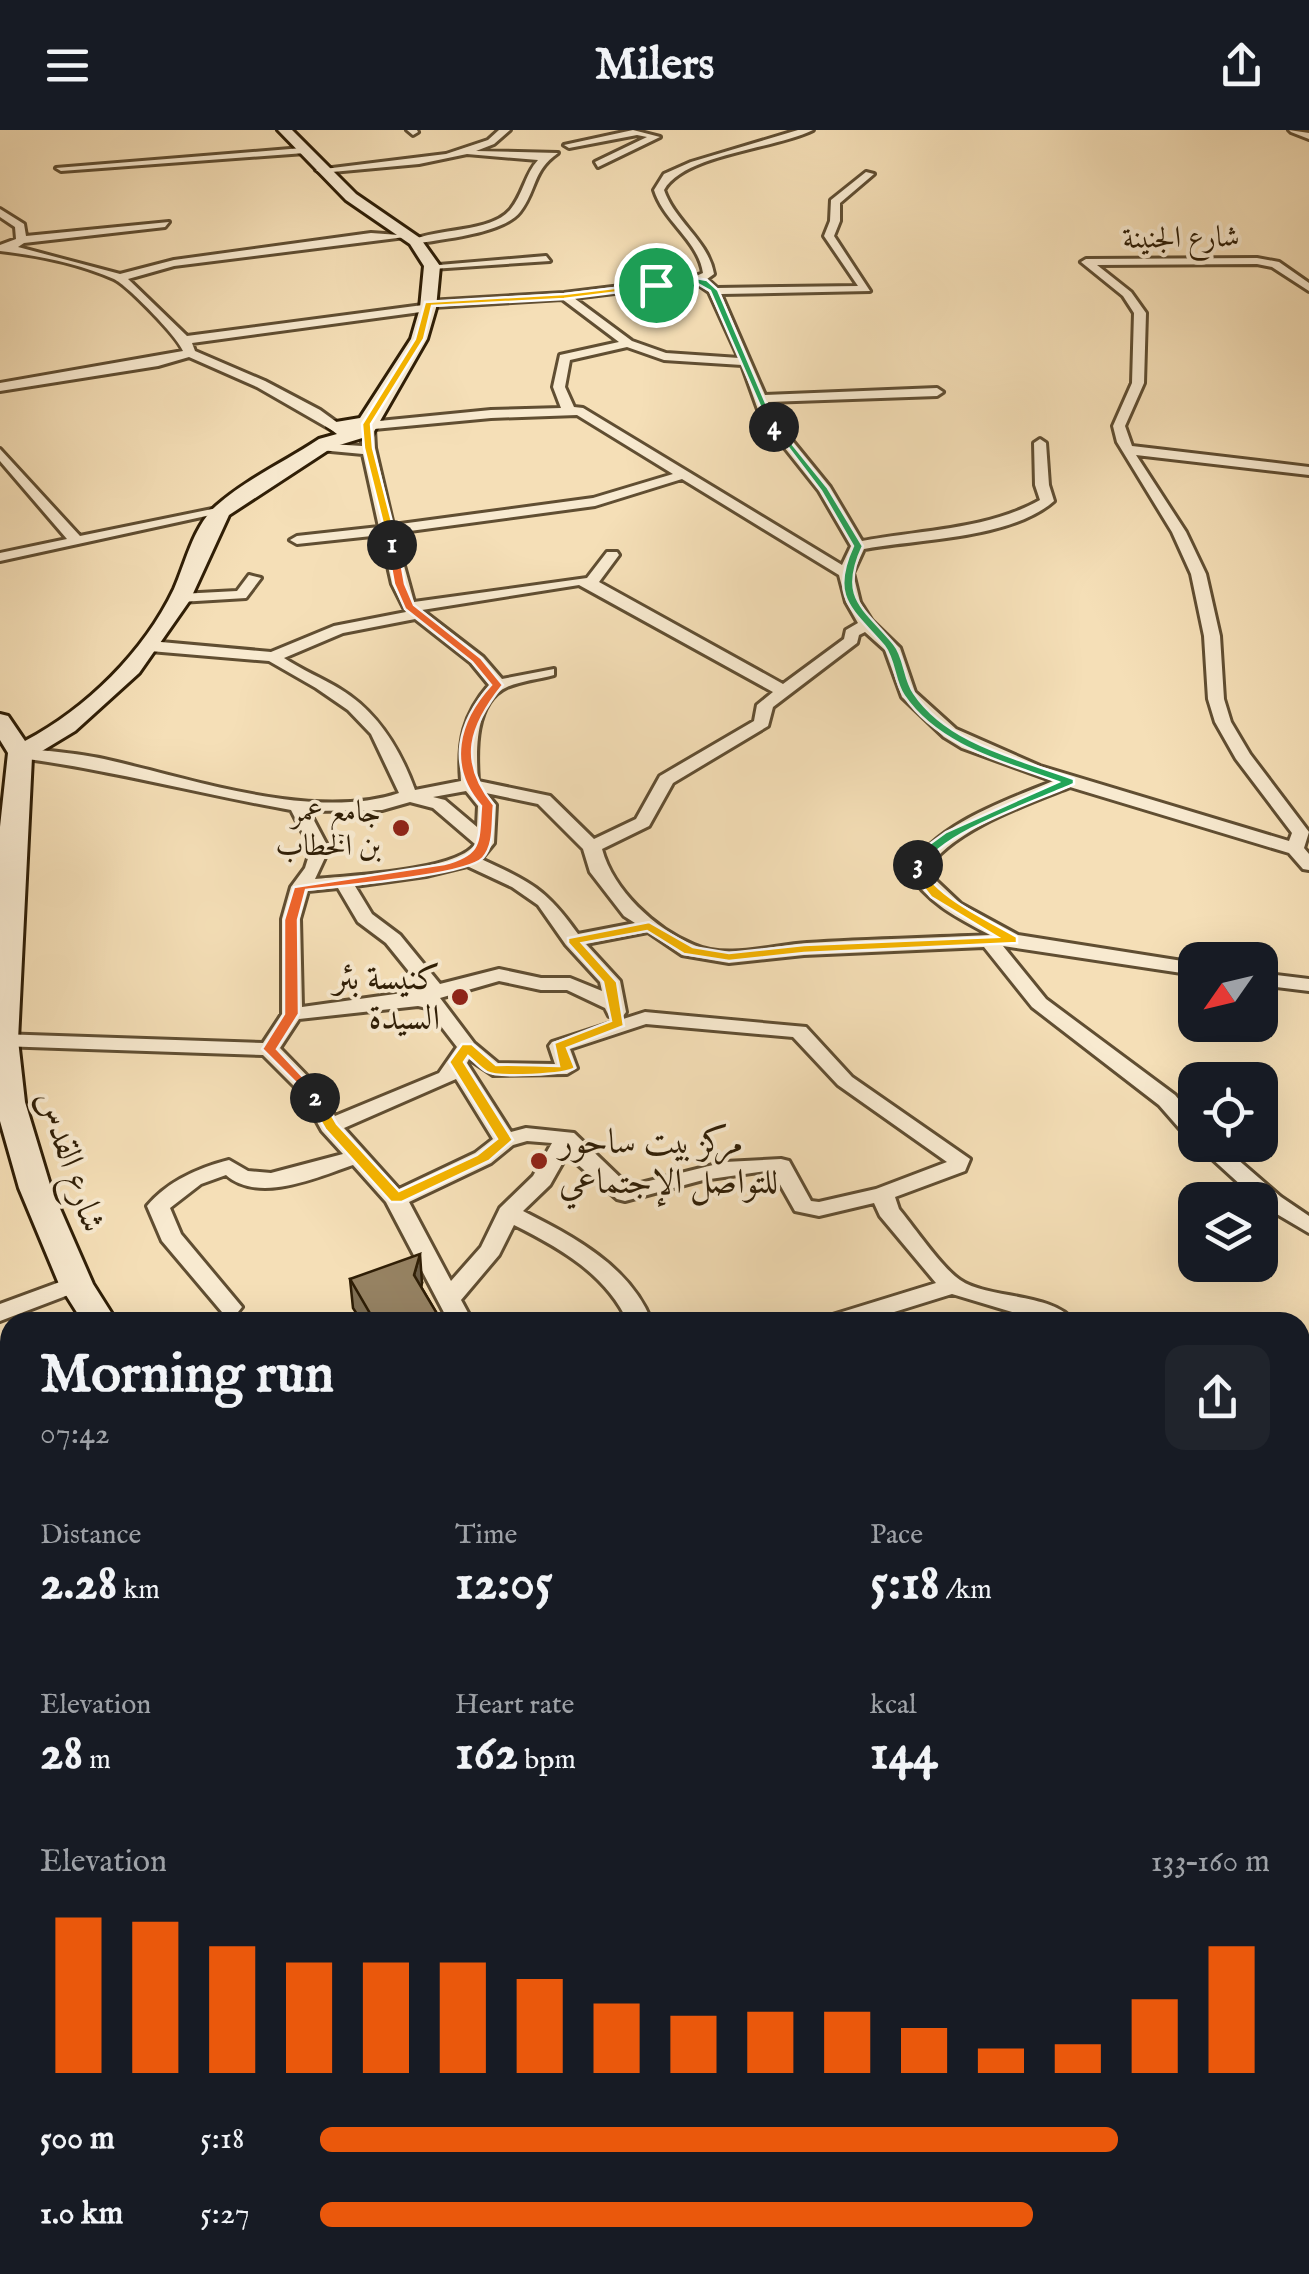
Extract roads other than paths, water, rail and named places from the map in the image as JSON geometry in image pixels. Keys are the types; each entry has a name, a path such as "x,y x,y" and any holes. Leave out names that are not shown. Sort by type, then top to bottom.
{"street":[{"path":"0,558 176,520 216,518 352,435 420,339 432,266 411,239 321,170 285,130"},
{"path":"321,170 457,153 488,144 505,130"},
{"path":"569,146 588,130"},
{"path":"0,387 158,362 188,346 428,306 564,296 696,280 709,274 709,264 700,247 678,228 662,206 659,190 668,176 738,149 808,130"},
{"path":"1294,130 1309,136"},
{"path":"457,153 545,157 569,146 638,132 655,136 598,164"},
{"path":"61,168 302,151"},
{"path":"371,236 411,239 478,230 508,217 516,209 526,182 545,157"},
{"path":"714,290 866,289 829,236 836,202 869,174"},
{"path":"0,212 20,226 21,240"},
{"path":"5,248 21,240 165,224"},
{"path":"121,278 174,263 371,236 388,232 391,227"},
{"path":"32,252 145,239"},
{"path":"5,248 121,278 134,296 188,346 352,435 390,532 399,584 414,610 476,660 498,685"},
{"path":"432,266 546,258"},
{"name":"شارع الجنينة","path":"1130,450 1119,426 1138,383 1140,314 1126,294 1086,262 1257,261 1275,264 1309,288"},
{"path":"696,280 714,290 767,418 825,490 858,546"},
{"path":"564,296 628,343 664,356 746,360"},
{"path":"568,409 560,387 564,358 628,343"},
{"path":"759,399 938,392"},
{"path":"352,435 568,409 579,411 846,573"},
{"path":"858,546 1010,521 1034,510 1046,500 1040,443"},
{"path":"1130,450 1309,471"},
{"path":"1130,450 1140,473 1188,546 1203,595 1216,702 1230,737 1301,832 1294,849"},
{"path":"0,453 76,541"},
{"path":"297,540 390,532 595,502 682,475"},
{"path":"20,753 50,740 150,646 180,598 216,518"},
{"path":"858,546 846,573 859,630"},
{"path":"591,583 612,555"},
{"path":"180,598 241,595 254,578"},
{"path":"150,646 273,657 339,630 414,610 579,581 591,583 783,691"},
{"path":"859,630 884,640 892,648 908,694 938,724 978,749 1069,782 1294,849 1309,865"},
{"path":"592,847 642,822 666,780 762,723 765,705 859,630"},
{"path":"273,657 286,668 325,686 384,736 408,796"},
{"path":"300,887 417,872 470,861 479,854 484,842 487,805 470,785 467,729 478,706 498,685 548,672"},
{"path":"1,724 20,753 100,764 222,794 298,806 382,805 408,796 470,785 522,792 544,800 592,847 599,872 631,912 689,951 729,957 804,949 1012,940 1178,966"},
{"name":"شارع القدس","path":"20,753 1,1040 10,1102 30,1171 76,1284 94,1312"},
{"path":"1012,940 936,894 917,870 921,857 950,835 1069,782"},
{"path":"408,796 439,804 484,842"},
{"path":"269,1049 292,1014 291,920 300,887 314,868 320,849 298,806"},
{"path":"470,861 519,882 545,900 610,982 616,1013"},
{"path":"342,879 366,918 394,939 427,996 441,1008 505,1140"},
{"path":"573,940 649,926"},
{"path":"989,941 1039,1003 1167,1100 1178,1113"},
{"path":"292,1014 427,996 484,976 499,976 541,984 570,984 616,1013 799,1030 845,1080 958,1158 956,1166 882,1194 819,1209 803,1206 781,1166 764,1163 694,1178 680,1176 625,1194 565,1140 526,1134 505,1140 483,1158 396,1199"},
{"path":"1278,981 1309,985"},
{"path":"462,1055 492,1069 568,1068 559,1046 616,1013"},
{"path":"1,1040 269,1049 310,1090 330,1126 396,1199 456,1312"},
{"path":"330,1126 447,1078 462,1055"},
{"path":"450,1298 491,1250 508,1213 542,1180 565,1140"},
{"path":"230,1307 170,1236 158,1206 193,1179 228,1166 235,1176 262,1183 358,1156"},
{"path":"1227,1162 1273,1202 1309,1226"},
{"path":"882,1194 888,1211 952,1286"},
{"path":"508,1213 576,1247 629,1298 635,1312"},
{"path":"3,1312 76,1284"},
{"path":"868,1312 952,1286 1043,1312"}],"place":[{"name":"جامع عمر بن الخطاب","path":"401,828"},
{"name":"كنيسة بئر السيدة","path":"460,997"},
{"name":"مركز بيت ساحور للتواصل الإجتماعي","path":"539,1161"}]}
